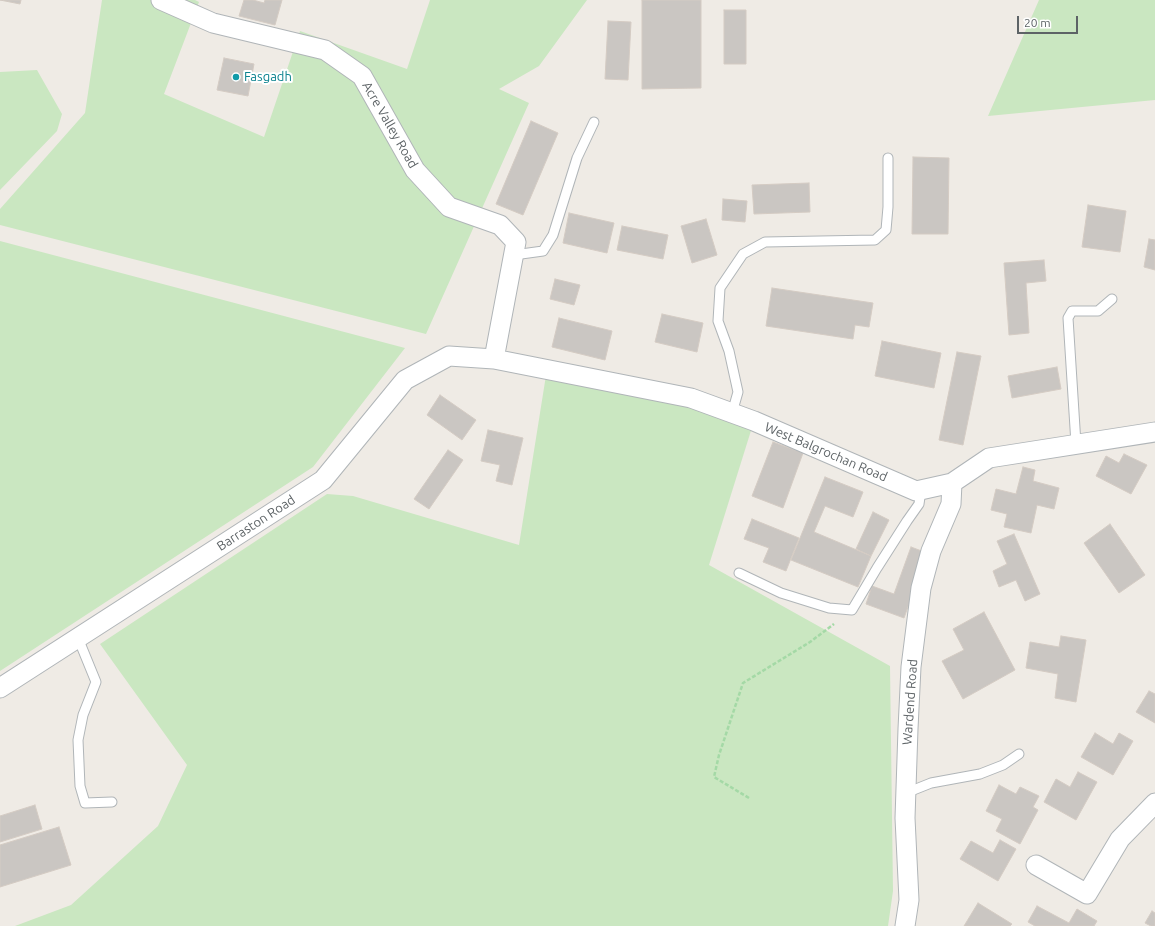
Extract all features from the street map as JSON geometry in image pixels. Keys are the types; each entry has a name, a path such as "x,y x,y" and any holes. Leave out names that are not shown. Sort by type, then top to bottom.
{"street":[{"name":"Acre Valley Road","path":"161,0 213,23 325,50 362,76 415,170 449,207 500,225 516,242 494,359"},
{"name":"Barraston Road","path":"0,688 323,480 404,380 449,356 494,359"},
{"name":"West Balgrochan Road","path":"494,359 691,398 754,421 916,491 952,483 989,458 1155,432"},
{"name":"Wardend Road","path":"905,926 909,900 905,818 911,667 920,588 931,551 951,504 952,483"},
{"path":"1036,865 1087,894 1120,839 1155,803"}],"lane":[{"path":"514,255 543,251 553,235 578,158 594,122"},
{"path":"732,413 738,392 729,351 718,321 720,288 743,254 765,242 875,240 886,230 888,207 888,158"},
{"path":"1076,444 1068,318 1072,311 1098,311 1112,299"},
{"path":"739,573 780,594 828,608 852,610 919,504 921,490"},
{"path":"78,638 96,682 83,715 78,740 80,786 85,803 112,802"},
{"path":"906,793 931,783 980,774 1003,765 1019,754"}],"path":[{"path":"750,798 714,777 718,755 743,684 810,642 852,610"}],"green space":[{"path":"102,0 195,0 199,2 164,94 264,137 300,31 407,69 430,0 587,0 539,66 499,89 529,103 426,334 0,225 0,209 85,113"},
{"path":"1039,0 1155,0 1155,100 988,116"},
{"path":"37,70 62,114 57,131 0,190 0,72"},
{"path":"0,241 405,348 313,467 0,671"},
{"path":"547,369 754,421 709,565 890,666 893,891 888,926 15,926 71,905 158,826 187,765 100,644 327,494 353,496 519,545"}],"building":[{"path":"0,0 21,0 20,4"},
{"path":"244,0 253,0 264,3 265,0 282,0 275,25 239,16"},
{"path":"642,0 701,0 701,88 642,89"},
{"path":"724,10 746,10 746,64 724,64"},
{"path":"608,21 631,22 628,80 605,79"},
{"name":"Fasgadh","path":"224,58 254,64 248,96 217,90"},
{"path":"531,121 558,133 523,215 496,204"},
{"path":"913,157 949,158 948,234 912,234"},
{"path":"809,183 810,212 754,214 752,185"},
{"path":"723,199 747,201 745,222 722,220"},
{"path":"1088,205 1126,211 1120,252 1082,247"},
{"path":"569,213 614,223 607,253 563,243"},
{"path":"706,219 717,255 692,263 681,226"},
{"path":"622,226 668,235 663,259 617,250"},
{"path":"1149,239 1155,240 1155,270 1144,267"},
{"path":"1044,260 1046,281 1026,283 1029,333 1009,335 1004,263"},
{"path":"555,279 580,285 574,305 550,299"},
{"path":"772,288 873,303 869,327 855,325 853,339 766,326"},
{"path":"662,314 703,323 697,352 655,342"},
{"path":"559,318 612,331 605,360 552,347"},
{"path":"882,341 941,353 934,388 875,376"},
{"path":"957,352 981,356 963,445 939,440"},
{"path":"1057,367 1061,389 1012,398 1008,376"},
{"path":"440,395 476,420 462,440 427,415"},
{"path":"488,430 523,438 512,485 496,481 500,465 481,461"},
{"path":"773,442 803,453 783,508 752,496"},
{"path":"448,450 463,460 429,509 414,499"},
{"path":"1124,454 1147,465 1131,494 1096,476 1106,456 1119,463"},
{"path":"1023,467 1035,470 1033,481 1059,488 1054,509 1037,505 1031,533 1004,527 1007,514 991,510 996,489 1016,494"},
{"path":"825,477 863,492 853,517 825,506 814,532 871,556 858,587 791,560"},
{"path":"873,512 889,520 871,556 856,549"},
{"path":"752,519 799,538 786,571 763,562 769,548 744,539"},
{"path":"1110,524 1145,575 1119,593 1084,543"},
{"path":"1014,534 1040,594 1025,601 1016,580 999,587 993,571 1007,564 997,541"},
{"path":"911,547 927,553 904,618 866,604 872,586 894,594"},
{"path":"984,612 1015,670 963,699 942,661 964,650 953,629"},
{"path":"1061,636 1086,640 1076,702 1055,698 1058,674 1026,668 1030,642 1059,647"},
{"path":"1149,691 1155,694 1155,723 1136,712"},
{"path":"1095,733 1113,744 1119,733 1133,741 1113,775 1081,757"},
{"path":"1078,772 1097,782 1076,820 1044,802 1056,779 1070,787"},
{"path":"999,785 1016,794 1020,787 1039,796 1033,807 1038,810 1020,844 996,831 1002,819 986,811"},
{"path":"35,805 42,829 0,842 0,816"},
{"path":"59,827 71,865 0,887 0,845"},
{"path":"1000,840 1016,849 998,881 960,859 971,841 993,853"},
{"path":"978,903 1012,924 1010,926 964,926"},
{"path":"1037,906 1069,923 1077,909 1097,921 1094,926 1035,926 1028,922"},
{"path":"1152,911 1155,913 1155,926 1145,923"}],"place":[{"name":"Fasgadh","path":"236,77"}]}
